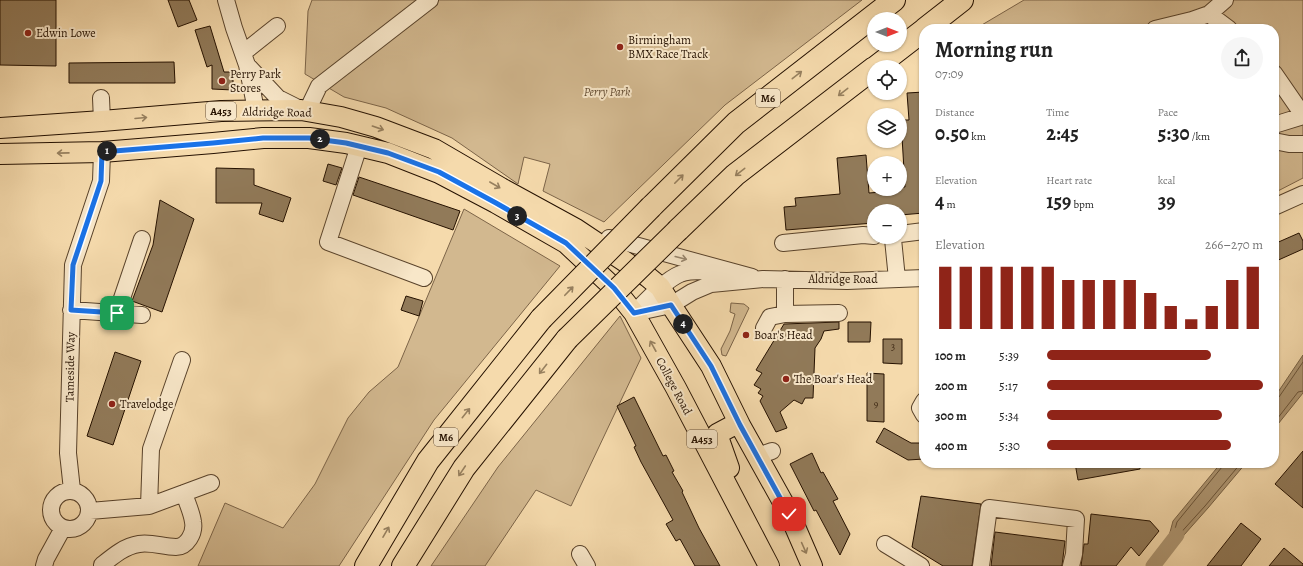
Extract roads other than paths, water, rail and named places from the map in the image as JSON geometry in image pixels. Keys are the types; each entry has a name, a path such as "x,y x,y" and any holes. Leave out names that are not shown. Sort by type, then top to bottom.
{"highway":[{"name":"M6","path":"366,566 428,461 542,319 651,207 736,123 894,0"},
{"path":"931,24 962,0"},
{"path":"885,60 919,33"},
{"path":"403,566 464,468 567,339 736,175 867,74"}],"main road":[{"path":"256,110 263,121 281,126 309,138"},
{"name":"Aldridge Road","path":"0,128 221,111 304,110 341,117 376,127 434,149 576,229 648,277 660,287 671,305"},
{"path":"102,121 102,152"},
{"name":"A453","path":"0,154 102,152 263,138 309,138 359,146 388,153 439,172 566,243 614,288 634,313"},
{"name":"A453","path":"671,305 711,366 740,425 765,454 812,566"},
{"name":"College Road","path":"634,313 676,388 766,560"},
{"path":"740,425 732,426 719,432 717,435 720,446 766,560"}],"street":[{"path":"226,0 245,59 256,110"},
{"path":"245,59 278,98 304,110 319,86 430,0"},
{"path":"1178,24 1209,14 1225,0"},
{"path":"1209,14 1222,24"},
{"path":"245,59 277,26"},
{"path":"1279,80 1303,115 1279,123"},
{"path":"101,98 102,121"},
{"path":"1279,142 1303,144"},
{"path":"359,146 328,242 424,278"},
{"name":"Tameside Way","path":"72,490 68,453 73,265 101,181 102,152"},
{"path":"1279,205 1303,194"},
{"name":"Aldridge Road","path":"576,229 763,279"},
{"path":"907,234 919,232"},
{"path":"783,243 867,235"},
{"path":"117,313 142,239"},
{"path":"894,244 897,279"},
{"name":"Aldridge Road","path":"634,313 660,287 680,274 693,272 729,271"},
{"name":"Aldridge Road","path":"634,313 671,305 696,290 711,284 763,279 847,281 919,278"},
{"path":"785,279 785,314"},
{"path":"71,310 142,315"},
{"path":"764,328 770,317 785,314 839,313"},
{"path":"149,506 151,449 182,360"},
{"path":"90,511 149,506 211,483"},
{"path":"72,490 80,492 85,497 89,504 90,511 87,520 80,527 71,530 63,528 54,520 51,510 54,500 62,492 72,490"},
{"path":"102,565 120,552 138,544 149,543 177,547 183,546 188,541 193,531 193,523 184,493"},
{"path":"981,566 989,508 1076,519 1074,554 1071,566"},
{"path":"44,566 46,559 63,528"},
{"path":"885,544 921,566"}],"water":[{"path":"1303,355 1303,393 1279,423 1279,391"},
{"path":"1217,468 1242,468 1176,544 1165,551 1173,521"}],"waterway":[{"path":"1153,566 1177,535"}],"place":[{"name":"Edwin Lowe","path":"28,33"},
{"name":"Birmingham BMX Race Track","path":"620,47"},
{"name":"Perry Park Stores","path":"222,81"},
{"name":"Boar's Head","path":"746,335"},
{"name":"The Boar's Head","path":"786,379"},
{"name":"Travelodge","path":"112,404"}],"park label":[{"name":"Perry Park","path":"607,92"}]}
